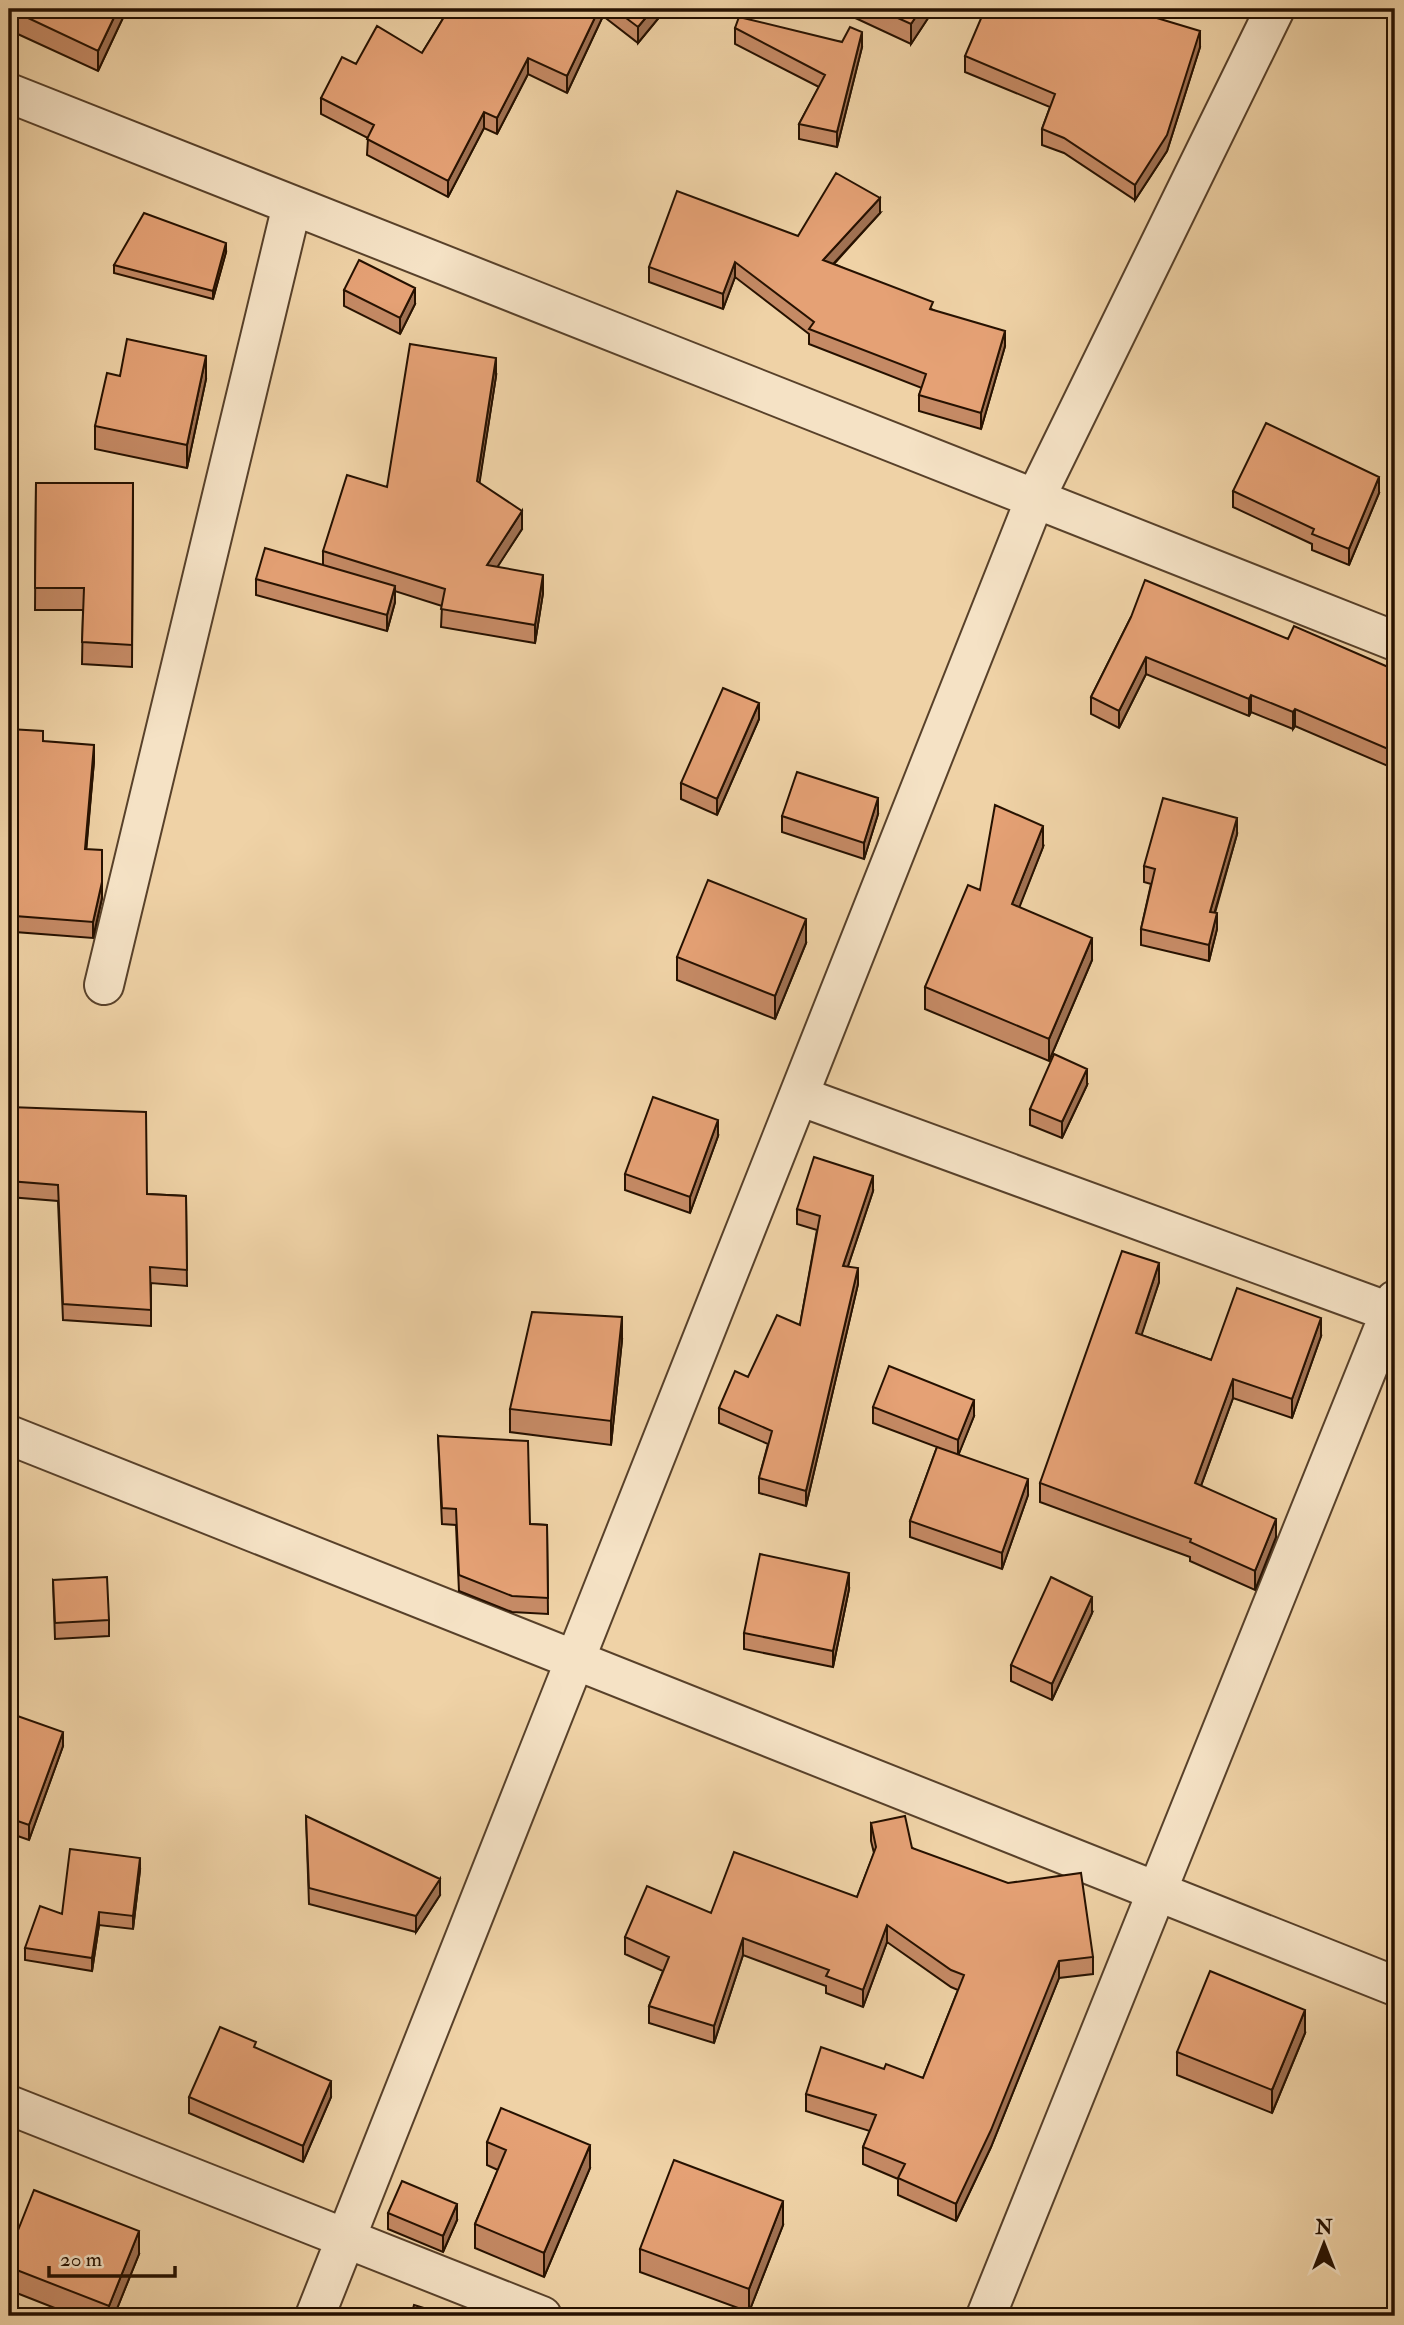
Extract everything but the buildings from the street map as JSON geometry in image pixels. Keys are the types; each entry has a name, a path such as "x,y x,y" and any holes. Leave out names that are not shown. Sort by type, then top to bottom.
{"street":[{"path":"315,2316 1035,499 1275,9"},
{"path":"9,93 1395,641"},
{"path":"104,985 292,205"},
{"path":"799,1096 1394,1309 986,2316"},
{"path":"9,1435 1395,1986"},
{"path":"9,2105 542,2316"}]}
